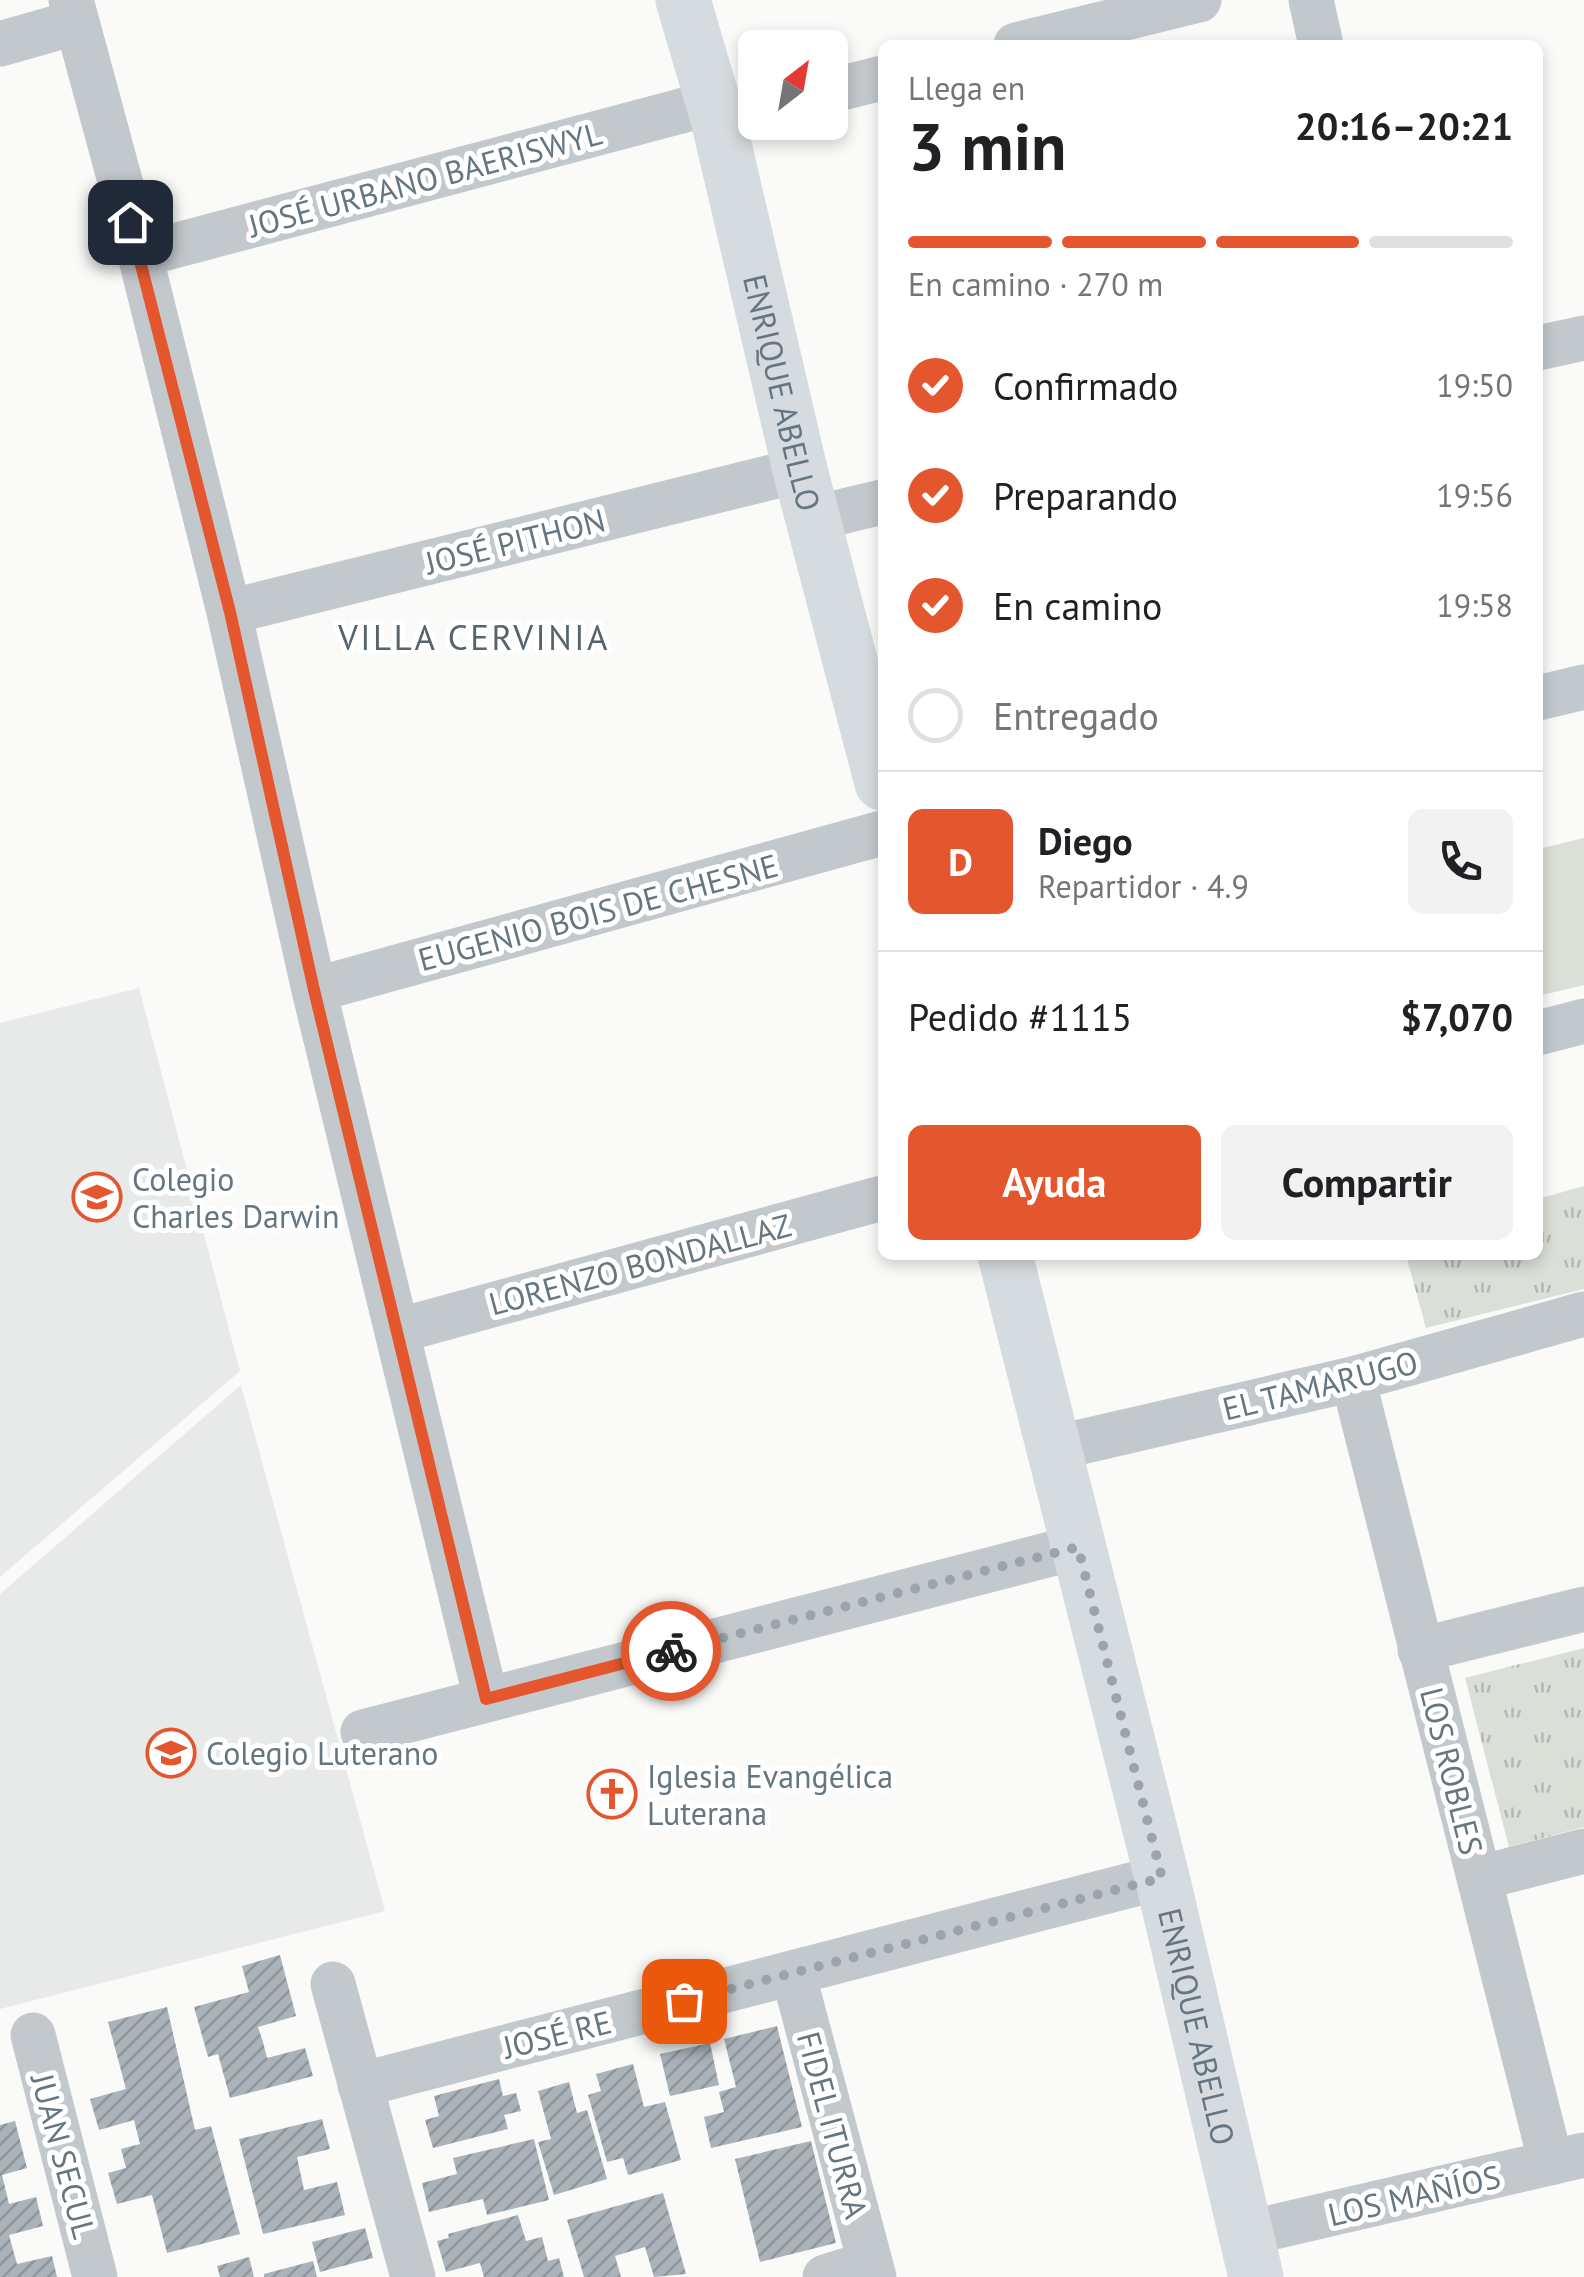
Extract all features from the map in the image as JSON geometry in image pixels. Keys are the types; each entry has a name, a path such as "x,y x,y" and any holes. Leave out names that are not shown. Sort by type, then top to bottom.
{"street":[{"name":"ENRIQUE ABELLO","path":"684,0 728,110 808,494 878,767"},
{"path":"1036,40 1198,0"},
{"path":"1311,0 1320,40"},
{"path":"0,44 74,11 230,612 314,990 486,1699"},
{"path":"848,86 878,79"},
{"name":"JOSÉ URBANO BAERISWYL","path":"140,255 728,110"},
{"path":"1543,347 1584,338"},
{"name":"JOSÉ PITHON","path":"230,612 808,494 878,502"},
{"path":"1543,697 1584,687"},
{"name":"EUGENIO BOIS DE CHESNE","path":"314,990 878,834"},
{"path":"1543,1032 1584,1021"},
{"name":"LORENZO BONDALLAZ","path":"397,1331 878,1199"},
{"name":"ENRIQUE ABELLO","path":"1006,1260 1162,1878 1250,2256"},
{"name":"EL TAMARUGO","path":"1055,1448 1353,1379 1584,1314"},
{"name":"LOS ROBLES","path":"1353,1379 1479,1878 1567,2159"},
{"path":"364,1732 1078,1547"},
{"path":"1420,1650 1584,1610"},
{"path":"1479,1878 1584,1851"},
{"name":"JOSÉ RE","path":"360,2085 1162,1878"},
{"name":"FIDEL ITURRA","path":"792,1973 872,2270"},
{"path":"333,1984 413,2277"},
{"name":"JUAN SECUL","path":"32,2035 96,2277"},
{"name":"LOS MAÑÍOS","path":"1250,2256 1567,2159"},
{"path":"825,2277 872,2270"}],"shaded area":[{"name":"Colegio Charles Darwin","path":"139,988 240,1371 0,1577 0,1023"},
{"name":"Colegio Luterano","path":"241,1385 385,1911 0,2009 0,1594"}],"green space":[{"path":"1584,838 1584,985 1543,995 1543,848"},
{"path":"1584,1186 1584,1289 1426,1328 1407,1260 1543,1260 1543,1198"},
{"path":"1584,1648 1584,1827 1509,1847 1465,1678"}],"building":[{"path":"280,1955 296,2016 258,2027 267,2058 305,2048 313,2076 230,2098 218,2054 208,2057 194,2007 249,1992 242,1966"},
{"path":"167,2007 195,2130 211,2126 240,2234 167,2253 152,2195 117,2204 108,2173 126,2168 121,2149 140,2144 134,2120 99,2130 90,2099 126,2089 108,2022"},
{"path":"777,2026 802,2127 711,2148 704,2117 724,2112 719,2092 736,2087 724,2039"},
{"path":"710,2043 719,2085 670,2096 660,2054"},
{"path":"633,2064 644,2107 665,2102 681,2160 628,2175 623,2158 607,2162 588,2095 601,2091 596,2074"},
{"path":"499,2079 503,2096 516,2093 521,2111 504,2115 508,2129 433,2148 425,2120 439,2116 434,2096"},
{"path":"569,2082 577,2113 587,2110 607,2179 554,2195 538,2142 551,2139 538,2091"},
{"path":"322,2119 330,2149 297,2157 304,2190 337,2182 345,2215 263,2234 239,2139"},
{"path":"15,2121 27,2168 2,2175 9,2204 36,2197 43,2226 9,2235 17,2264 52,2256 57,2277 0,2277 0,2125"},
{"path":"534,2139 549,2200 487,2215 483,2199 429,2212 422,2183 457,2174 453,2158"},
{"path":"811,2141 836,2243 760,2262 735,2159"},
{"path":"663,2193 686,2274 654,2277 645,2247 615,2256 621,2277 584,2277 567,2220"},
{"path":"518,2215 526,2241 542,2237 548,2261 559,2258 564,2277 484,2277 480,2263 446,2272 437,2241 449,2238 448,2234"},
{"path":"365,2228 373,2258 320,2272 312,2242"},
{"path":"249,2257 254,2277 220,2277 217,2266"},
{"path":"313,2261 317,2277 264,2277 264,2274"}],"way so far":[{"path":"671,1651 1078,1547 1162,1878 684,2001"}],"place":[{"name":"Colegio Charles Darwin","path":"97,1197"},
{"name":"Colegio Luterano","path":"171,1753"},
{"name":"Iglesia Evangélica Luterana","path":"612,1794"}],"district":[{"name":"VILLA CERVINIA","path":"474,637"}],"route":[{"path":"130,222 230,612 314,990 486,1699 671,1651"}]}
